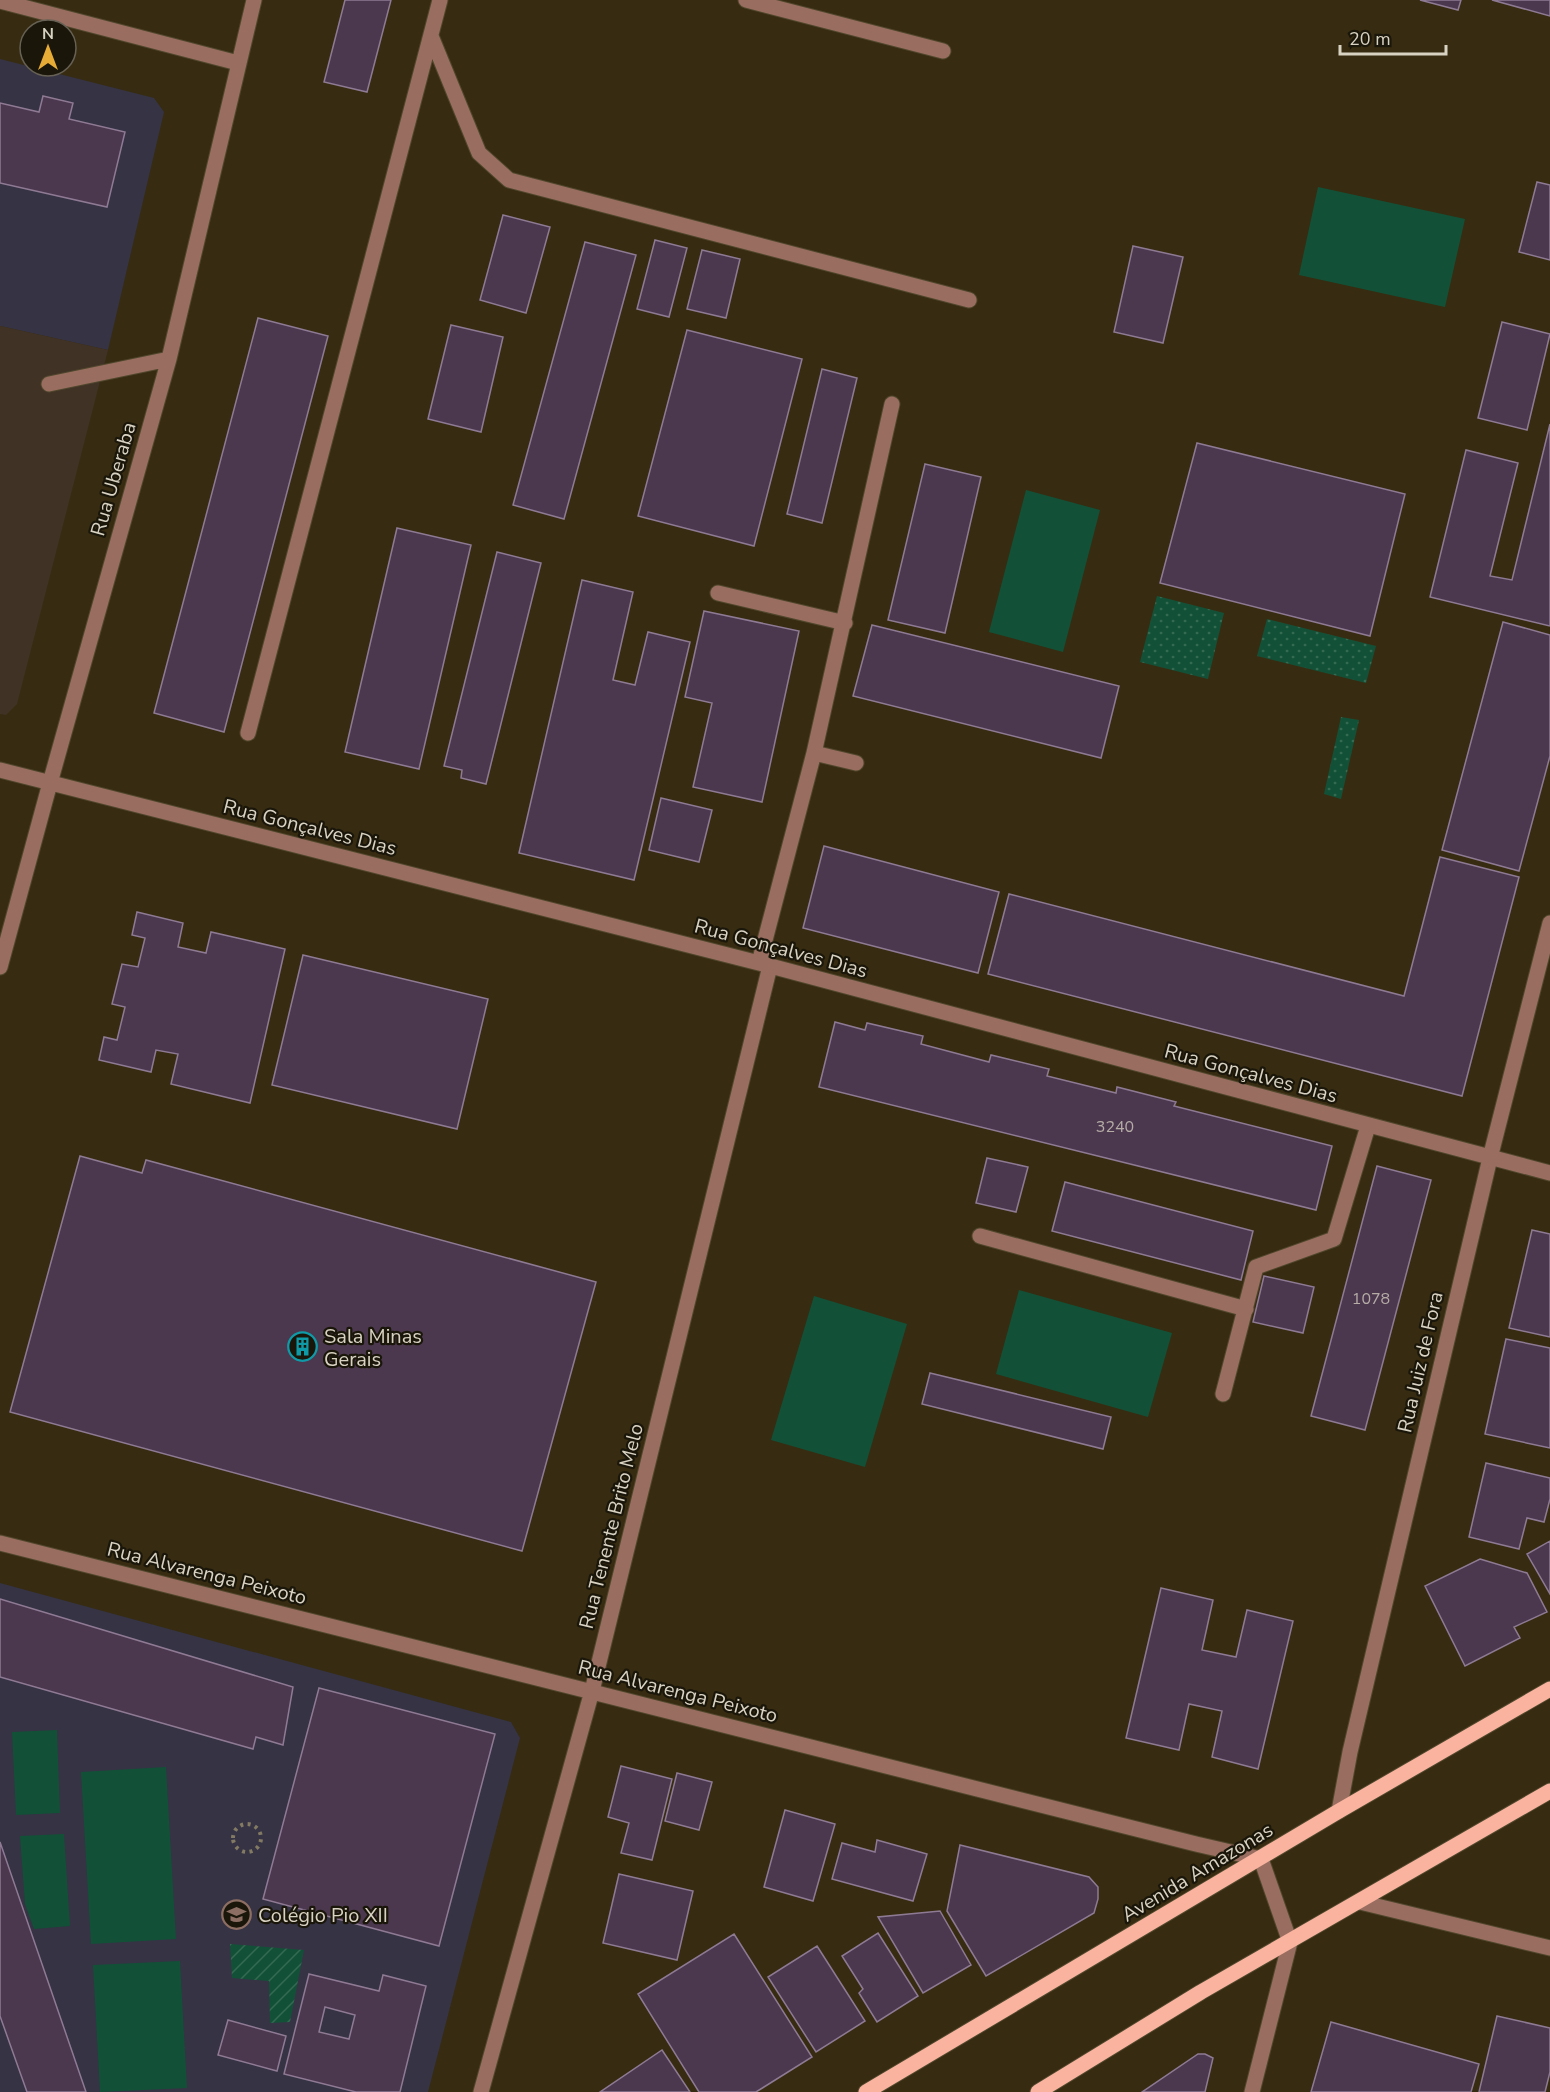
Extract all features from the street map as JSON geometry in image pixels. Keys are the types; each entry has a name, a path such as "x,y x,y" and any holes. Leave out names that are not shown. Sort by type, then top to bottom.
{"main road":[{"name":"Avenida Amazonas","path":"866,2092 1550,1689"},
{"path":"1038,2092 1337,1912 1360,1902 1550,1791"}],"street":[{"name":"Rua Uberaba","path":"0,967 169,359 254,0"},
{"path":"248,733 440,0"},
{"path":"746,0 943,51"},
{"path":"0,1 238,63"},
{"path":"431,36 479,153 508,180 969,300"},
{"path":"49,384 169,359"},
{"name":"Rua Tenente Brito Melo","path":"481,2092 592,1691 765,964 892,404"},
{"path":"718,593 844,623"},
{"path":"814,753 856,763"},
{"name":"Rua Gonçalves Dias","path":"0,770 765,964 1550,1173"},
{"name":"Rua Juiz de Fora","path":"1338,1812 1350,1752 1490,1158 1550,923"},
{"path":"1223,1394 1256,1267 1334,1239 1368,1126"},
{"path":"980,1236 1246,1309"},
{"name":"Rua Alvarenga Peixoto","path":"0,1543 1184,1841 1261,1858"},
{"path":"1252,2092 1290,1942 1261,1858"},
{"path":"1360,1902 1550,1948"}],"path":[{"path":"243,1824 257,1828 261,1837 255,1850 246,1852 238,1850 232,1842 235,1829 243,1824"}],"shaded area":[{"path":"0,59 18,64 18,78 75,78 154,98 164,112 108,350 0,326"},
{"path":"0,326 108,350 17,704 6,715 0,714"},
{"name":"Colégio Pio XII","path":"0,1583 511,1722 520,1738 428,2092 0,2092"}],"green space":[{"path":"1318,187 1465,219 1445,307 1299,275"},
{"path":"1026,490 1100,510 1063,652 989,632"},
{"path":"1157,596 1224,613 1208,679 1140,662"},
{"path":"1267,619 1376,646 1366,683 1257,656"},
{"path":"1341,717 1359,720 1341,799 1324,794"},
{"path":"1019,1290 1172,1333 1148,1417 996,1374"},
{"path":"814,1296 907,1324 865,1467 771,1440"},
{"path":"57,1730 60,1813 16,1815 12,1732"},
{"path":"166,1767 176,1939 91,1944 81,1772"},
{"path":"64,1834 70,1926 34,1929 25,1904 20,1836"},
{"path":"230,1944 304,1950 290,2022 270,2023 269,1981 232,1978"},
{"path":"180,1961 187,2088 100,2092 93,1965"}],"building":[{"path":"345,0 391,0 367,92 324,82"},
{"path":"1420,0 1461,0 1458,10"},
{"path":"1492,0 1550,0 1550,16"},
{"path":"43,96 73,103 69,119 125,132 107,207 0,183 0,103 39,112"},
{"path":"1537,182 1550,185 1550,260 1519,252"},
{"path":"503,215 550,227 526,313 480,300"},
{"path":"655,240 687,248 669,317 637,309"},
{"path":"585,242 636,255 564,519 513,505"},
{"path":"1133,246 1183,257 1163,343 1114,332"},
{"path":"702,250 740,259 726,318 687,309"},
{"path":"258,318 328,336 224,732 154,713"},
{"path":"1502,322 1550,334 1527,430 1478,418"},
{"path":"451,325 503,337 481,432 428,419"},
{"path":"687,330 802,359 754,546 638,516"},
{"path":"822,369 857,378 822,523 787,514"},
{"path":"1550,424 1550,626 1430,597 1466,450 1518,463 1490,576 1512,580"},
{"path":"1197,443 1405,494 1370,636 1160,583"},
{"path":"925,464 981,477 945,633 888,620"},
{"path":"397,528 471,545 419,769 345,752"},
{"path":"497,552 541,563 486,784 461,778 462,770 444,766"},
{"path":"582,580 633,592 613,680 635,685 648,632 690,642 634,880 519,853"},
{"path":"704,611 799,631 762,802 693,787 712,703 685,697"},
{"path":"1503,622 1550,635 1550,756 1519,871 1442,850"},
{"path":"872,625 1119,686 1101,758 853,696"},
{"path":"661,798 712,810 699,862 649,850"},
{"path":"824,846 999,892 978,973 803,928"},
{"path":"1440,857 1519,877 1462,1096 988,974 1009,894 1404,996"},
{"path":"137,912 183,923 178,947 206,953 211,932 285,949 250,1103 171,1084 178,1054 156,1050 151,1072 99,1060 104,1037 117,1040 125,1007 112,1004 122,964 138,967 145,938 132,935"},
{"path":"303,955 488,999 457,1129 272,1085"},
{"path":"835,1022 865,1030 867,1023 923,1036 921,1044 989,1062 991,1055 1049,1069 1047,1076 1116,1093 1117,1087 1176,1102 1174,1106 1332,1146 1316,1210 819,1087"},
{"name":"Sala Minas Gerais","path":"80,1156 142,1173 146,1160 596,1282 522,1551 10,1412"},
{"path":"987,1158 1028,1167 1016,1212 976,1203"},
{"path":"1377,1166 1431,1180 1365,1430 1311,1416"},
{"path":"1065,1182 1253,1231 1241,1280 1052,1231"},
{"path":"1532,1230 1550,1234 1550,1337 1509,1328"},
{"path":"1264,1276 1314,1287 1303,1333 1253,1322"},
{"path":"1506,1339 1550,1348 1550,1448 1485,1434"},
{"path":"930,1373 1111,1417 1103,1449 922,1404"},
{"path":"1486,1463 1550,1478 1550,1499 1544,1522 1527,1518 1519,1549 1469,1537"},
{"path":"1550,1541 1550,1594 1527,1554"},
{"path":"1480,1559 1527,1573 1547,1612 1514,1627 1520,1638 1465,1666 1425,1586"},
{"path":"1161,1588 1213,1600 1202,1650 1236,1657 1247,1610 1293,1621 1258,1769 1212,1757 1222,1711 1189,1704 1179,1750 1126,1738"},
{"path":"0,1599 293,1687 283,1745 256,1737 253,1749 0,1677"},
{"path":"319,1688 495,1734 439,1946 263,1899"},
{"path":"621,1766 672,1779 652,1860 621,1853 629,1823 608,1817"},
{"path":"677,1773 712,1782 699,1830 665,1821"},
{"path":"785,1810 835,1824 813,1901 764,1887"},
{"path":"877,1840 927,1854 913,1901 832,1879 842,1843 875,1852"},
{"path":"0,1842 86,2092 27,2092 0,2016"},
{"path":"960,1845 1089,1877 1098,1887 1098,1899 1094,1913 986,1976 947,1911"},
{"path":"619,1874 693,1891 677,1960 603,1943"},
{"path":"940,1911 971,1965 923,1993 878,1917"},
{"path":"878,1933 918,1996 877,2022 859,1993 863,1989 842,1956"},
{"path":"734,1934 812,2057 756,2092 699,2092 638,1994"},
{"path":"817,1946 865,2021 816,2052 768,1977"},
{"path":"309,1974 379,1991 383,1975 426,1986 400,2092 356,2092 284,2074","holes":["325,2007 355,2015 349,2039 319,2032"]},
{"path":"1497,2016 1550,2028 1550,2072 1545,2092 1479,2092"},
{"path":"228,2020 286,2036 277,2071 218,2055"},
{"path":"1331,2022 1479,2064 1471,2092 1311,2092"},
{"path":"662,2050 690,2092 600,2092"},
{"path":"1198,2054 1205,2054 1213,2058 1205,2092 1142,2092"}],"place":[{"name":"Sala Minas Gerais","path":"303,1347"},
{"name":"Colégio Pio XII","path":"237,1915"}]}
